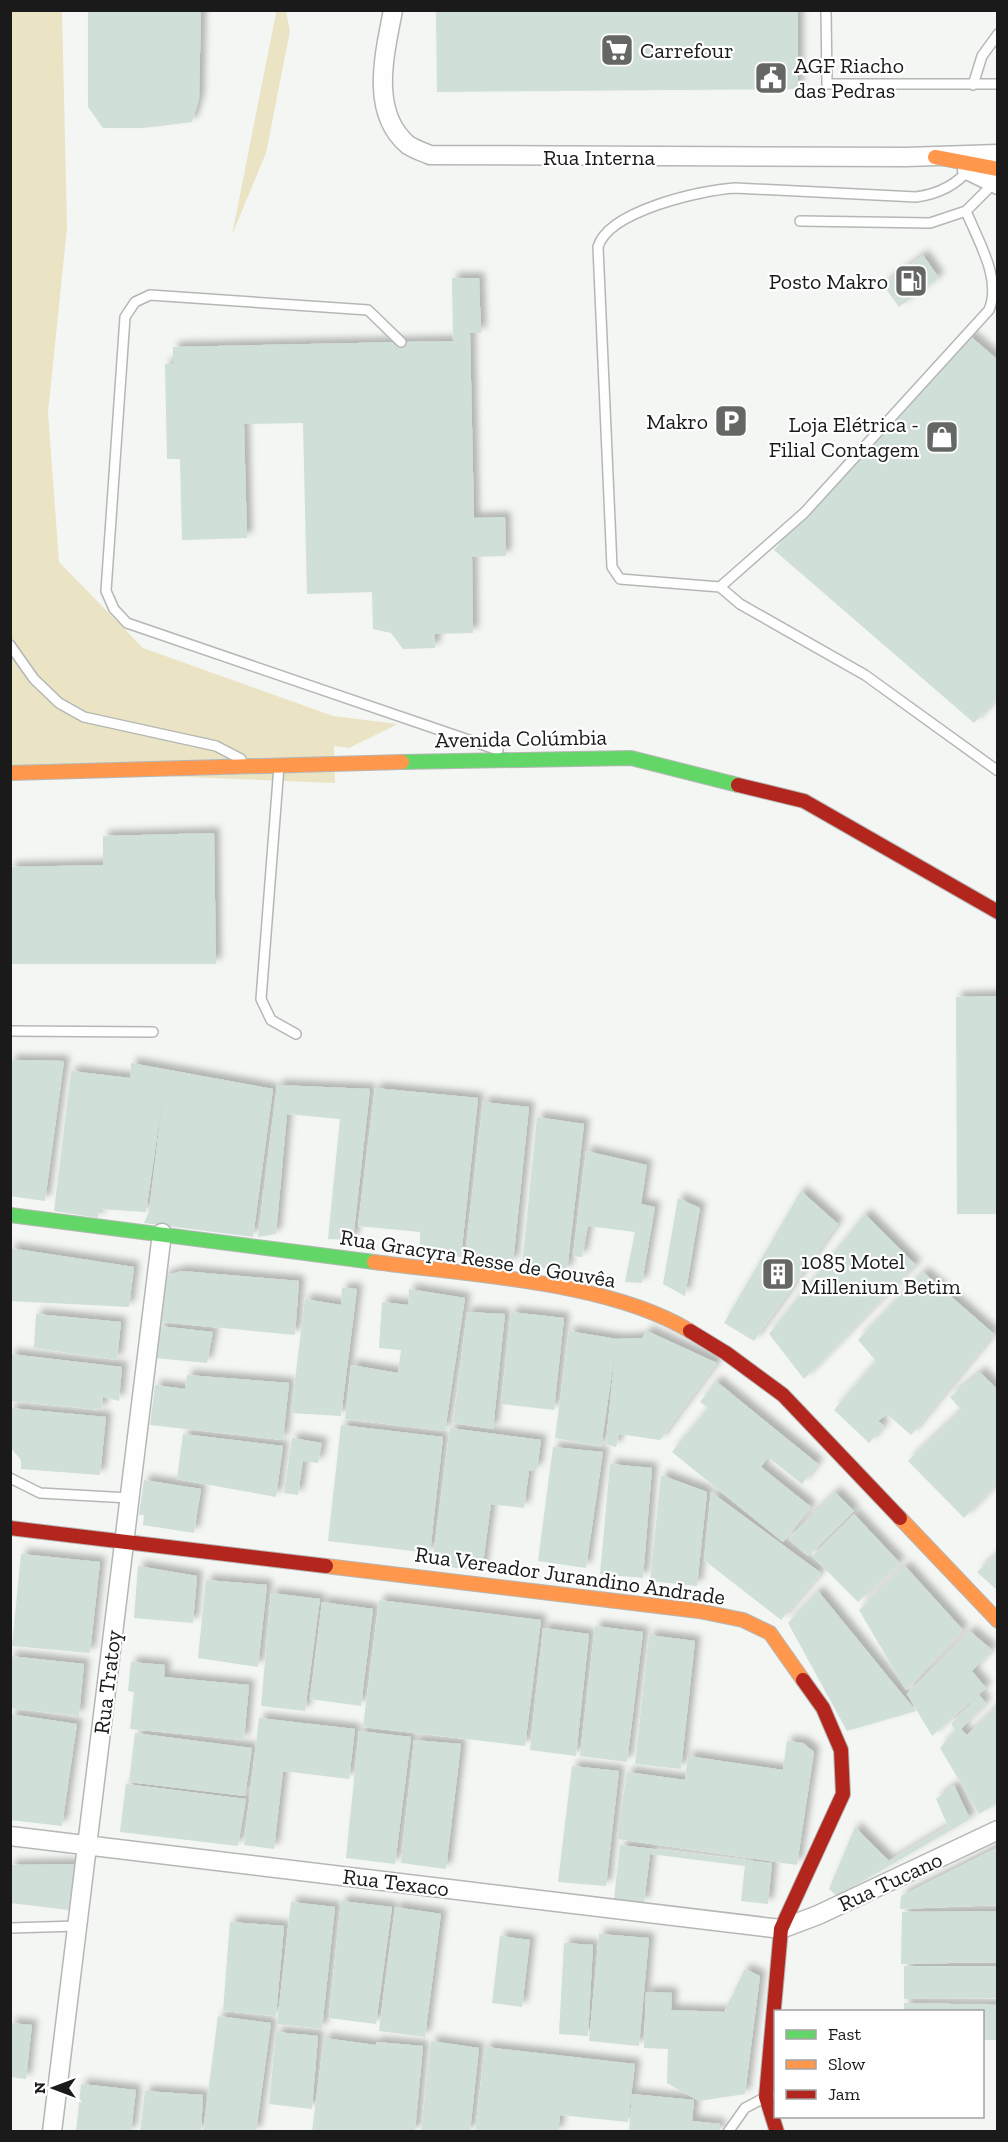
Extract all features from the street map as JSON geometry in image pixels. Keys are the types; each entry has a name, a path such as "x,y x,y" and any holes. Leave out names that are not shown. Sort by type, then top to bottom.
{"street":[{"name":"Rua Interna","path":"393,10 382,86 388,112 395,129 409,145 429,155 935,157 973,163 997,179"},
{"name":"Rua Interna","path":"973,163 998,154"},
{"name":"Avenida Colúmbia","path":"10,772 523,758 631,758 804,801 998,912"},
{"name":"Rua Gracyra Resse de Gouvêa","path":"10,1215 162,1233 550,1286 618,1300 670,1319 726,1353 783,1395 998,1621"},
{"name":"Rua Tratoy","path":"52,2132 162,1233"},
{"name":"Rua Vereador Jurandino Andrade","path":"10,1528 699,1611 743,1620 770,1633 823,1708 841,1750 843,1794 781,1929 766,2097 777,2132"},
{"name":"Rua Tucano","path":"781,1929 818,1915 998,1830"},
{"name":"Rua Texaco","path":"10,1836 781,1929"}],"lane":[{"path":"826,10 827,84 998,84"},
{"path":"973,85 982,56 998,34"},
{"path":"973,163 948,189 932,195 916,197 735,188 707,190 666,200 605,231 598,247 612,567 620,579 720,587 740,604 865,675 998,771"},
{"path":"800,221 930,223 966,211 997,179"},
{"path":"720,587 804,513 989,310 994,298 994,283 966,211"},
{"path":"401,342 368,310 150,295 135,302 125,317 106,591 114,609 127,623 523,758"},
{"path":"10,645 34,679 59,703 84,717 216,746 253,765"},
{"path":"279,764 261,999 271,1020 296,1034"},
{"path":"10,1031 153,1032"},
{"path":"10,1479 40,1493 129,1498"},
{"path":"10,1928 78,1926"},
{"path":"728,2132 744,2108 766,2097"}],"shaded area":[{"path":"11,11 62,11 67,228 48,412 59,562 143,648 333,716 398,724 349,748 334,746 335,783 11,770"},
{"path":"274,11 286,11 290,31 266,153 232,235 276,13"}],"building":[{"path":"88,10 201,10 199,99 192,122 143,128 103,128 88,107"},
{"name":"Carrefour","path":"436,10 798,10 798,89 437,92"},
{"name":"Posto Makro","path":"923,255 939,278 899,307 883,285"},
{"path":"452,278 479,278 481,333 470,333 474,518 505,517 506,556 472,557 473,633 435,634 435,648 403,649 391,633 373,629 372,592 307,594 303,423 244,424 247,538 182,540 180,459 167,459 165,364 173,364 173,347 453,341"},
{"path":"969,335 998,360 998,697 974,723 774,550"},
{"path":"214,833 216,964 10,964 10,867 103,865 103,836"},
{"path":"998,996 998,1214 957,1214 956,997"},
{"path":"10,1060 64,1061 45,1201 10,1196"},
{"path":"131,1063 273,1089 253,1237 144,1223 149,1212 164,1088 146,1212 99,1209 98,1218 54,1211 71,1071 130,1078"},
{"path":"277,1085 370,1089 353,1240 328,1239 340,1119 287,1114 276,1234 258,1237"},
{"path":"375,1088 478,1098 461,1257 420,1253 420,1232 358,1226"},
{"path":"483,1102 529,1107 513,1263 465,1256"},
{"path":"537,1117 584,1124 567,1271 522,1266"},
{"path":"586,1151 647,1165 641,1204 655,1207 642,1283 625,1282 635,1232 588,1226 582,1257 573,1256"},
{"name":"1085 Motel Millenium Betim","path":"801,1191 838,1224 754,1341 724,1323"},
{"path":"678,1198 700,1208 685,1296 663,1284"},
{"path":"865,1214 916,1265 804,1379 769,1334"},
{"path":"10,1248 134,1267 129,1307 10,1301"},
{"path":"182,1271 299,1281 295,1335 160,1322 164,1276"},
{"path":"923,1272 994,1334 911,1435 887,1414 878,1421 884,1426 869,1443 834,1410 876,1361 858,1340"},
{"path":"342,1288 357,1289 341,1416 291,1413 305,1299 341,1305"},
{"path":"409,1289 465,1298 445,1431 345,1419 351,1365 398,1373 401,1350 379,1348 382,1302 408,1305"},
{"path":"467,1312 505,1314 493,1429 453,1423"},
{"path":"511,1312 564,1318 554,1410 501,1404"},
{"path":"36,1314 121,1322 117,1360 34,1348"},
{"path":"159,1326 213,1332 207,1363 155,1358"},
{"path":"569,1331 617,1339 642,1338 647,1331 717,1363 660,1440 619,1434 616,1447 606,1444 615,1353 601,1447 555,1438"},
{"path":"10,1354 122,1367 119,1401 103,1397 102,1410 10,1401"},
{"path":"980,1372 998,1390 998,1483 964,1518 908,1461 961,1410 950,1397"},
{"path":"187,1375 289,1383 283,1440 150,1425 155,1385 185,1389"},
{"path":"716,1381 818,1464 802,1484 768,1457 761,1467 811,1507 783,1542 672,1452 708,1408 700,1402"},
{"path":"10,1408 106,1417 100,1475 21,1469 21,1460 10,1447"},
{"path":"341,1425 443,1437 430,1553 328,1541"},
{"path":"450,1428 541,1440 537,1469 529,1471 524,1508 491,1504 482,1571 432,1565"},
{"path":"183,1434 283,1446 276,1497 177,1479"},
{"path":"292,1438 322,1443 318,1463 303,1461 298,1495 284,1493"},
{"path":"553,1447 603,1452 586,1568 538,1561"},
{"path":"610,1464 652,1468 643,1578 600,1574"},
{"path":"661,1475 707,1492 697,1586 650,1581"},
{"path":"144,1480 201,1489 194,1533 143,1525 144,1515 139,1515"},
{"path":"711,1492 821,1573 781,1620 704,1560"},
{"path":"835,1492 854,1511 808,1556 789,1538"},
{"path":"854,1514 900,1563 858,1602 812,1556"},
{"path":"998,1553 998,1591 977,1572"},
{"path":"21,1554 100,1562 90,1653 12,1646"},
{"path":"138,1566 197,1576 193,1623 134,1618"},
{"path":"905,1566 963,1630 906,1690 859,1610"},
{"path":"206,1580 267,1585 258,1667 198,1658"},
{"path":"818,1591 916,1711 847,1731 788,1623"},
{"path":"271,1593 320,1599 305,1711 261,1706"},
{"path":"379,1600 541,1620 525,1746 363,1727"},
{"path":"322,1602 373,1609 361,1706 310,1699"},
{"path":"595,1626 643,1632 627,1762 580,1756"},
{"path":"543,1628 589,1634 576,1756 530,1750"},
{"path":"970,1631 992,1650 972,1671 986,1688 932,1736 907,1694"},
{"path":"649,1635 695,1641 681,1769 635,1764"},
{"path":"10,1656 84,1664 79,1716 10,1708"},
{"path":"131,1662 165,1665 164,1677 249,1685 244,1740 130,1729 134,1692 128,1691"},
{"path":"979,1695 986,1703 961,1729 967,1735 998,1705 998,1803 979,1814 940,1748 955,1730 951,1724"},
{"path":"10,1714 77,1724 62,1826 10,1820"},
{"path":"259,1718 355,1729 349,1779 283,1771 274,1849 244,1845"},
{"path":"359,1731 411,1737 395,1864 346,1858"},
{"path":"135,1733 252,1748 245,1796 129,1782"},
{"path":"414,1740 461,1744 446,1869 401,1863"},
{"path":"787,1741 803,1743 814,1752 797,1865 617,1839 627,1772 685,1780 688,1756 783,1770"},
{"path":"572,1766 619,1771 606,1886 558,1882"},
{"path":"126,1784 246,1799 238,1846 120,1832"},
{"path":"954,1785 970,1819 837,1896 829,1889 855,1827 889,1861 948,1826 936,1799"},
{"path":"620,1845 772,1863 768,1904 741,1901 745,1866 650,1854 644,1903 614,1899"},
{"path":"998,1847 998,1905 900,1909 901,1896"},
{"path":"74,1864 69,1910 10,1903 10,1865"},
{"path":"341,1901 392,1907 376,2024 329,2018"},
{"path":"291,1902 335,1907 322,2029 277,2024"},
{"path":"395,1907 441,1914 425,2037 379,2031"},
{"path":"998,1911 998,1962 901,1964 902,1912"},
{"path":"230,1922 284,1926 276,2016 223,2011"},
{"path":"599,1934 649,1938 639,2046 589,2041"},
{"path":"500,1936 530,1940 522,2007 492,2003"},
{"path":"564,1943 593,1945 588,2036 559,2034"},
{"path":"904,1966 996,1966 998,1998 904,1999"},
{"path":"745,1969 760,1976 745,2094 699,2101 667,2083 668,2049 644,2048 646,1992 672,1993 671,2010 724,2012"},
{"path":"904,2003 998,2005 998,2040 984,2040 984,2010 904,2010"},
{"path":"218,2016 271,2023 256,2132 203,2132"},
{"path":"10,2023 32,2025 26,2079 10,2077"},
{"path":"276,2032 318,2036 312,2109 269,2104"},
{"path":"324,2038 376,2045 376,2042 423,2046 415,2132 312,2132"},
{"path":"431,2041 479,2048 470,2132 421,2132"},
{"path":"485,2047 635,2064 628,2122 560,2115 558,2132 475,2132"},
{"path":"81,2084 136,2090 131,2132 76,2132"},
{"path":"145,2091 203,2095 201,2132 140,2132"},
{"path":"632,2094 694,2100 692,2121 720,2124 720,2132 629,2132"}],"traffic: fast":[{"path":"402,762 631,758 738,785"},
{"path":"10,1215 374,1262"}],"traffic: slow":[{"path":"935,157 998,169"},
{"path":"10,773 402,762"},
{"path":"374,1262 494,1276 579,1291 657,1314 690,1331"},
{"path":"900,1518 998,1621"},
{"path":"326,1566 699,1611 743,1620 770,1633 803,1680"}],"traffic: jam":[{"path":"738,785 804,801 998,912"},
{"path":"690,1331 726,1353 783,1395 900,1518"},
{"path":"10,1528 326,1566"},
{"path":"777,2132 766,2097 781,1929 843,1794 841,1750 823,1708 803,1680"}],"place":[{"name":"Carrefour","path":"617,50"},
{"name":"AGF Riacho das Pedras","path":"771,78"},
{"name":"Posto Makro","path":"911,281"},
{"name":"Makro","path":"731,421"},
{"name":"Loja Elétrica - Filial Contagem","path":"942,437"},
{"name":"1085 Motel Millenium Betim","path":"778,1274"}]}
